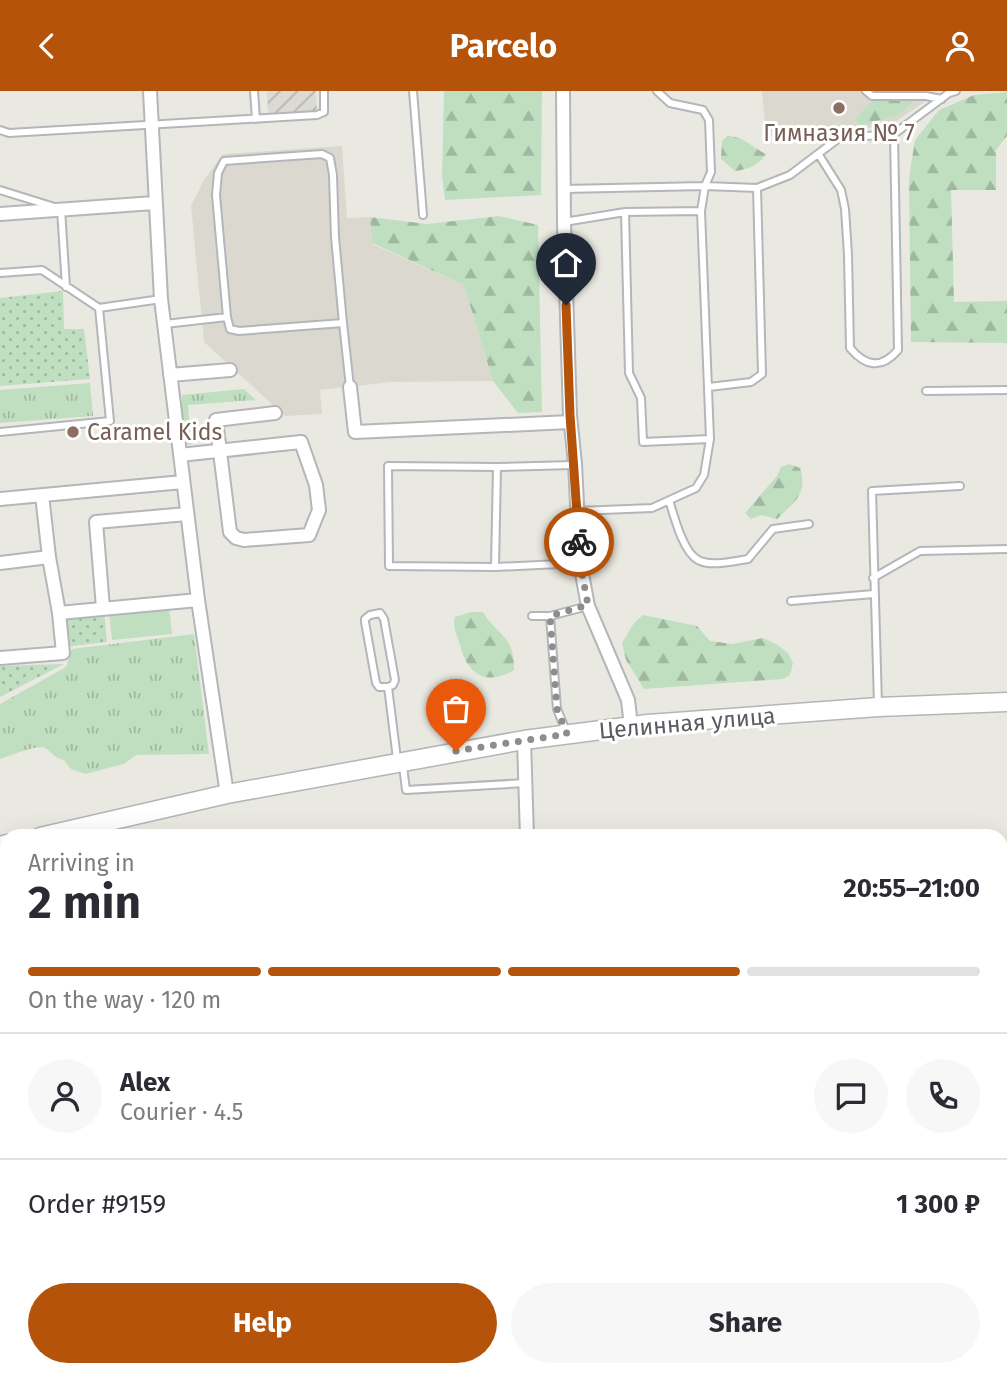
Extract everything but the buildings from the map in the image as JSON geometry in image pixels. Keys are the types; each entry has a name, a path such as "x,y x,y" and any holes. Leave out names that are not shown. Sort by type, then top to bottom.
{"main road":[{"name":"Целинная улица","path":"75,829 227,794 400,761 567,734 631,726 878,707 1007,702"}],"street":[{"path":"150,91 161,299 198,600 227,794"},
{"path":"564,91 564,223 570,422 580,563 588,605 628,700 631,726"},
{"path":"0,214 154,203"},
{"path":"170,375 230,370"},
{"path":"350,387 355,432 570,422"},
{"path":"180,455 218,451 301,442 316,485 319,510 309,534 244,540 236,538 230,532 218,451 216,420 275,413"},
{"path":"0,499 183,482"},
{"path":"0,658 63,653 41,495"},
{"path":"103,608 96,522 187,514"},
{"path":"0,563 49,557"},
{"path":"59,613 198,600"},
{"path":"524,740 527,829"}],"lane":[{"path":"254,91 256,119"},
{"path":"0,130 9,133 321,115 326,107 324,91"},
{"path":"413,91 423,215"},
{"path":"578,511 652,507 701,483 710,439 701,211 705,186 711,172 709,120 704,110 670,103 657,91"},
{"path":"866,91 872,96 926,96 942,99"},
{"path":"564,188 757,188 790,175 839,138 894,134 956,91"},
{"path":"819,155 841,190 845,209 850,348 859,359 871,365 882,364 898,350 894,134"},
{"path":"343,323 239,331 230,328 216,195 218,173 224,161 322,154 330,158 350,387"},
{"path":"709,387 751,383 762,374 757,188"},
{"path":"0,190 61,209 66,286"},
{"path":"564,223 625,212 701,211"},
{"path":"625,212 629,373 641,398 643,442 710,439"},
{"path":"0,273 41,270 99,308 161,299"},
{"path":"0,432 110,421 99,308"},
{"path":"165,324 227,317"},
{"path":"926,391 1007,390"},
{"path":"575,464 497,467 388,466 389,566 495,567 580,563"},
{"path":"495,567 497,467"},
{"path":"878,707 872,491 960,486"},
{"path":"669,500 687,549 698,560 713,563 748,559 773,529 809,524"},
{"path":"873,578 920,551 1007,549"},
{"path":"791,601 874,594"},
{"path":"532,616 550,616 588,605"},
{"path":"380,614 384,618 395,680 393,685 388,687 379,687 376,683 365,622 370,615 380,614"},
{"path":"550,616 557,709 567,734"},
{"path":"388,687 406,790 526,783"}],"shaded area":[{"path":"267,91 316,91 317,111 268,114"},
{"name":"Гимназия № 7","path":"762,91 926,91 926,101 889,126 766,136"},
{"path":"342,146 347,218 370,217 372,244 464,285 493,381 391,382 320,390 322,414 285,416 204,342 191,206 204,180 223,154"}],"green space":[{"path":"444,91 542,91 541,195 445,200 442,176"},
{"path":"1007,92 1007,136 996,150 996,190 951,190 954,302 1007,301 1007,343 911,342 909,178 915,140 939,110 974,95"},
{"path":"913,97 914,101 900,114 859,126 856,119 870,103 887,98"},
{"path":"727,136 743,140 766,154 752,166 735,171 721,159 722,141"},
{"path":"499,216 538,225 542,412 518,413 493,381 464,285 372,243 370,217 427,224"},
{"path":"63,291 64,329 84,329 90,379 0,386 0,298"},
{"path":"90,383 93,416 0,423 0,390"},
{"path":"244,389 256,400 188,405 191,445 185,444 182,438 182,395"},
{"path":"789,464 800,468 802,485 798,497 777,519 761,515 751,519 745,513 777,476 781,467"},
{"path":"169,606 172,634 112,640 109,612"},
{"path":"104,611 107,642 65,647 62,615"},
{"path":"471,612 483,612 508,642 514,670 504,675 486,677 479,675 467,664 454,621 455,617"},
{"path":"643,615 697,626 710,641 732,644 763,638 788,653 793,663 790,675 783,679 644,689 626,660 622,643 634,623"},
{"path":"194,634 209,754 136,755 124,764 85,774 71,769 64,760 41,747 0,759 0,704 66,667 72,649"},
{"path":"64,664 0,697 0,666"}],"way so far":[{"path":"456,751 567,734 557,709 550,616 588,605 579,542"}],"place":[{"name":"Гимназия № 7","path":"839,108"},
{"name":"Caramel Kids","path":"73,432"}],"route":[{"path":"566,305 579,542"}]}
